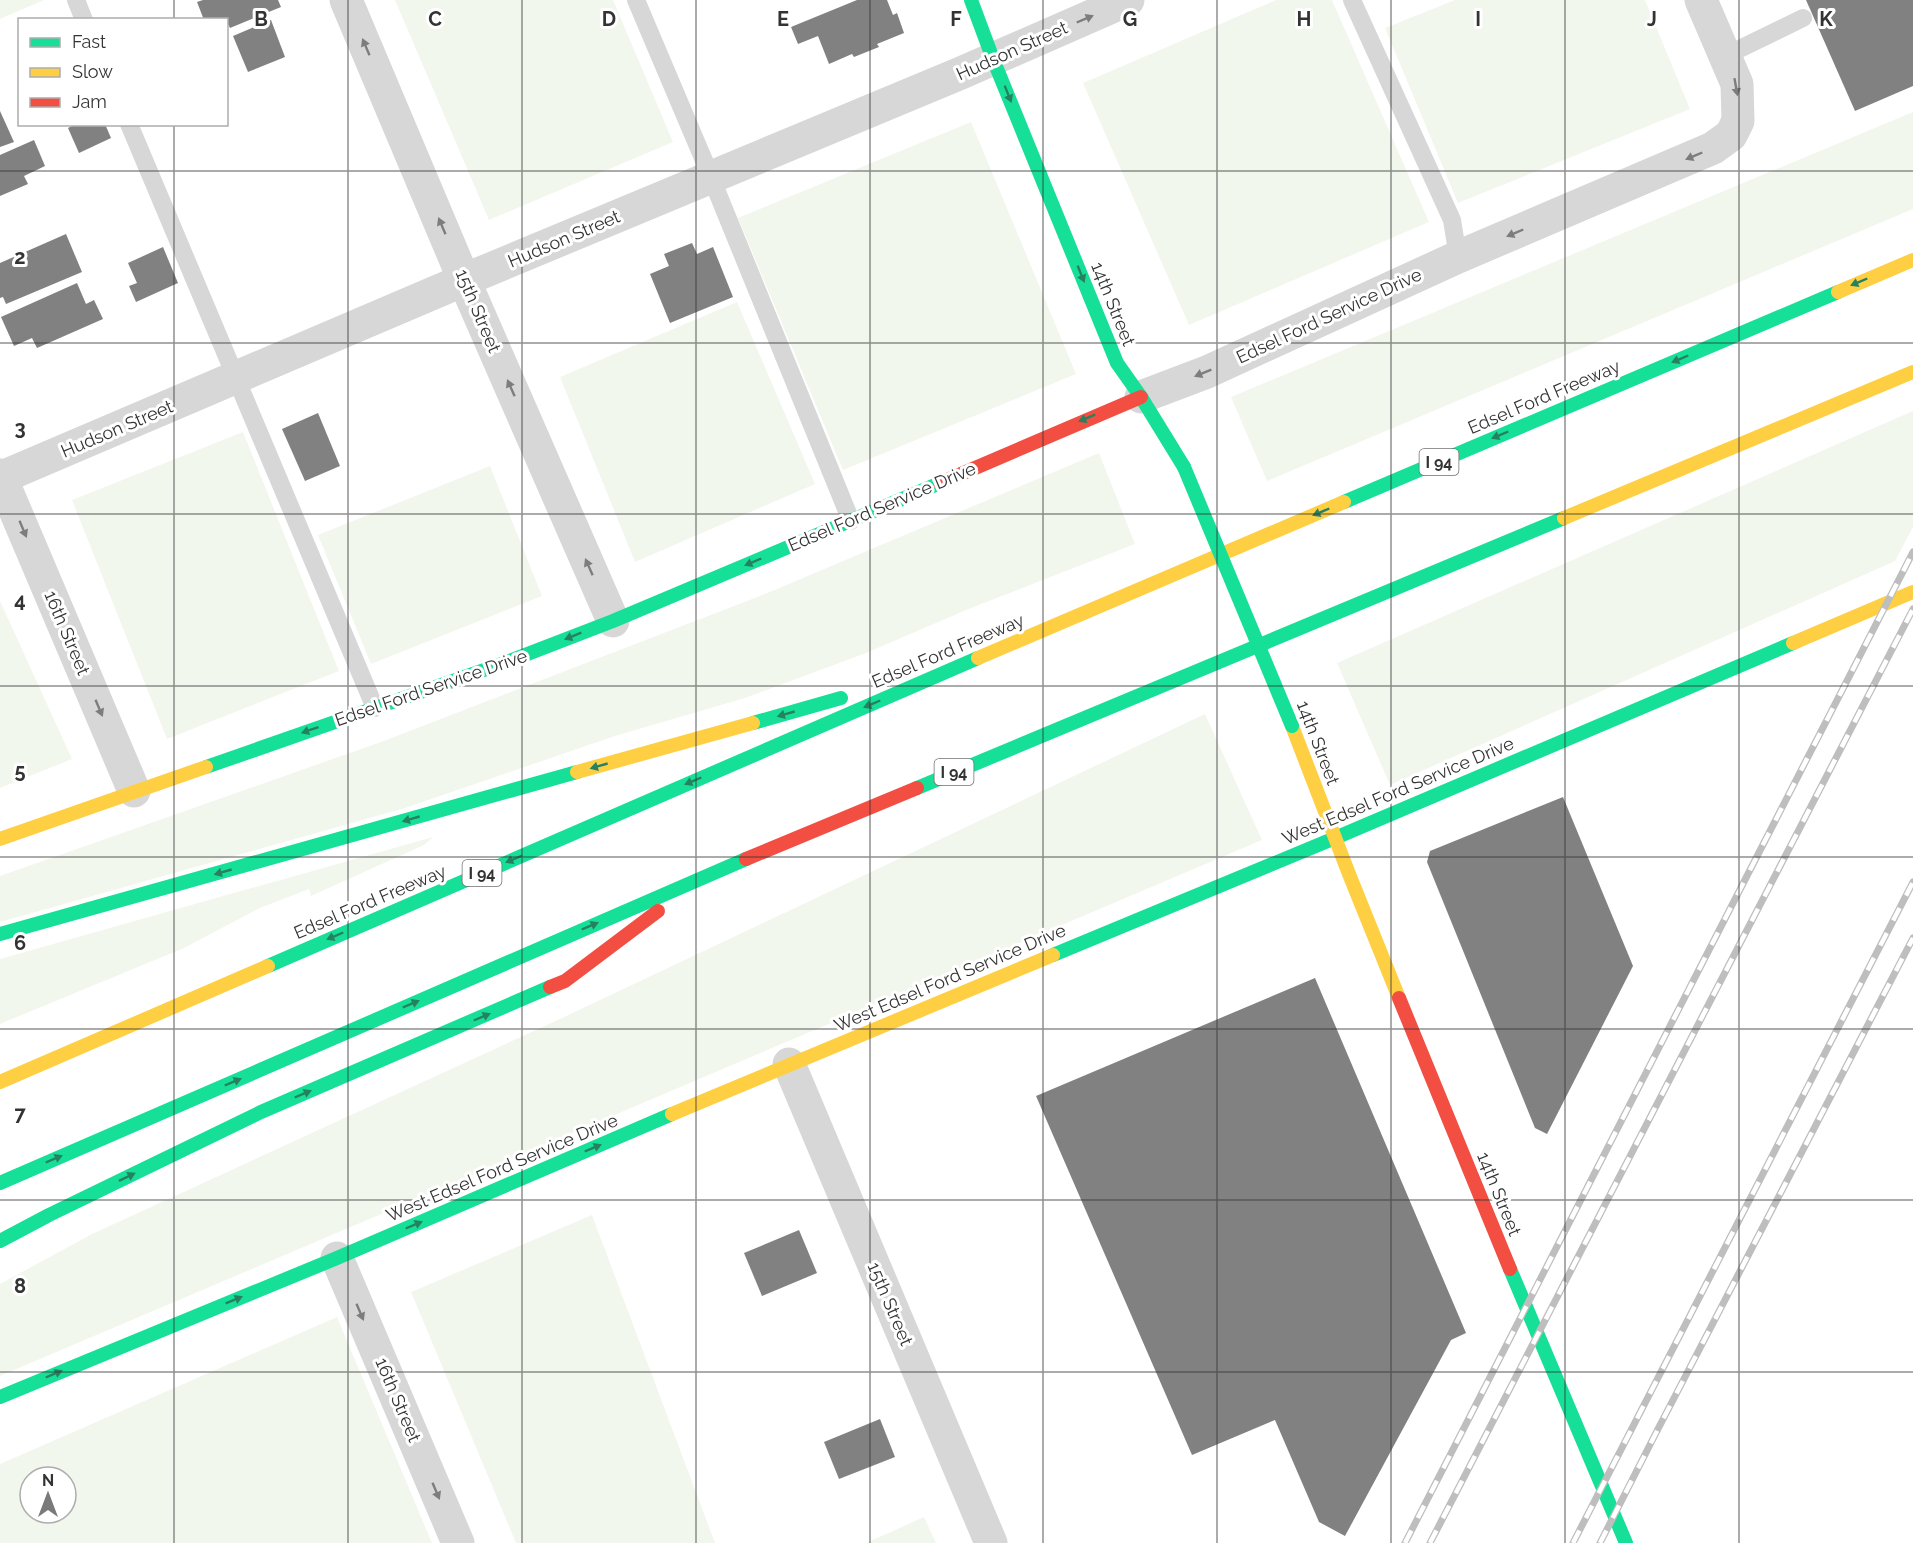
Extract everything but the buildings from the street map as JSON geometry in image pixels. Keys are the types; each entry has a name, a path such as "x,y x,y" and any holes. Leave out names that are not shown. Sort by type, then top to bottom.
{"main road":[{"name":"14th Street","path":"971,0 1117,363 1141,396 1184,467 1292,726 1513,1278 1626,1543"},
{"name":"Edsel Ford Freeway","path":"0,1082 964,664 1913,260"},
{"name":"I 94","path":"0,1183 703,877 1913,372"},
{"name":"Edsel Ford Service Drive","path":"0,839 504,663 613,621 1141,396"},
{"name":"West Edsel Ford Service Drive","path":"0,1397 337,1258 789,1064 1335,838 1913,592"},
{"path":"872,690 964,664"},
{"path":"0,934 849,696"},
{"path":"0,1241 261,1112 565,981 703,877"}],"street":[{"name":"15th Street","path":"346,0 464,280 613,621"},
{"name":"Hudson Street","path":"0,477 1128,0"},
{"path":"1701,0 1725,56"},
{"name":"Edsel Ford Service Drive","path":"1141,396 1207,372 1458,257 1713,148 1731,135 1738,120 1737,84 1725,56"},
{"name":"16th Street","path":"0,477 134,791"},
{"name":"15th Street","path":"789,1064 992,1543"},
{"name":"16th Street","path":"337,1258 458,1543"}],"lane":[{"path":"76,0 83,18"},
{"path":"636,0 711,177 851,521"},
{"path":"1352,0 1452,220 1458,257"},
{"path":"1725,56 1803,18"},
{"path":"130,126 375,708"}],"shaded area":[{"path":"0,0 44,0 0,19"},
{"path":"395,0 613,0 673,142 489,220"},
{"path":"1276,0 1332,0 1429,222 1189,325 1083,83"},
{"path":"1455,0 1645,0 1690,109 1458,203 1385,28"},
{"path":"1913,112 1913,209 1267,481 1231,397"},
{"path":"971,122 1076,374 843,470 738,218"},
{"path":"737,302 815,484 635,562 560,377"},
{"path":"1913,411 1913,527 1895,561 1390,785 1337,663"},
{"path":"243,432 339,671 167,739 72,500"},
{"path":"1099,453 1135,544 971,608 866,653 745,698 615,736 405,808 0,922 0,876 381,742 760,596"},
{"path":"490,466 542,596 371,664 318,535"},
{"path":"0,601 72,759 0,788"},
{"path":"1205,714 1262,840 0,1376 0,1284 92,1234 562,1018"},
{"path":"433,837 424,845 311,896 309,889 260,908 184,948 0,1024 0,959"},
{"path":"592,1215 715,1543 516,1543 411,1292"},
{"path":"337,1317 432,1543 0,1543 0,1464"},
{"path":"924,1517 936,1543 866,1543"}],"railway":[{"path":"1405,1543 1913,552"},
{"path":"1430,1543 1913,609"},
{"path":"1573,1543 1913,882"},
{"path":"1600,1543 1913,938"}],"traffic: fast":[{"path":"971,0 1117,363 1184,467"},
{"path":"1344,502 1838,292"},
{"path":"1184,467 1292,726"},
{"path":"206,767 504,663 613,621 940,483"},
{"path":"917,788 1564,518"},
{"path":"1053,955 1793,643"},
{"path":"268,966 978,658"},
{"path":"753,723 841,698"},
{"path":"0,934 577,772"},
{"path":"0,1183 746,859"},
{"path":"0,1241 261,1112 550,987"},
{"path":"0,1397 337,1258 672,1114"},
{"path":"1510,1269 1626,1543"}],"traffic: slow":[{"path":"1838,292 1913,260"},
{"path":"1564,518 1913,372"},
{"path":"978,658 1344,502"},
{"path":"1793,643 1913,592"},
{"path":"577,772 753,723"},
{"path":"1292,726 1399,998"},
{"path":"0,839 206,767"},
{"path":"672,1114 1053,955"},
{"path":"0,1082 268,966"}],"traffic: jam":[{"path":"940,483 1141,397"},
{"path":"746,859 917,788"},
{"path":"550,987 565,981 658,911"},
{"path":"1399,998 1510,1269"}]}
